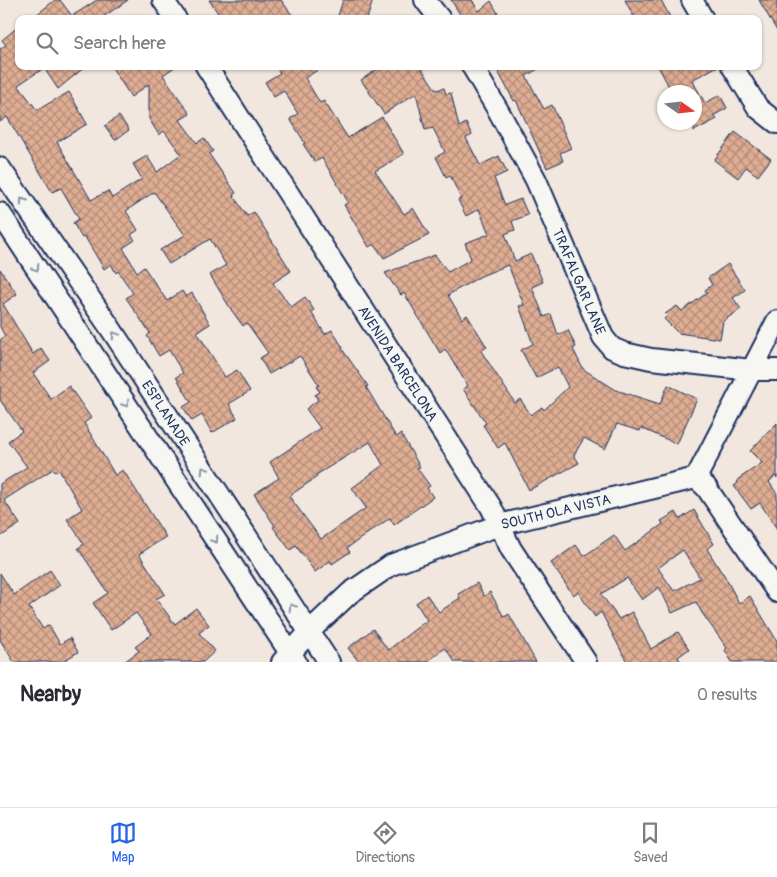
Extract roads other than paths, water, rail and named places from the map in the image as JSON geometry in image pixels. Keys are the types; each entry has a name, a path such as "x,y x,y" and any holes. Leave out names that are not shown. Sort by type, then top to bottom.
{"street":[{"path":"164,0 173,15"},
{"path":"425,0 437,15"},
{"path":"692,0 701,15"},
{"name":"AVENIDA BARCELONA","path":"209,70 491,506 511,549 586,662"},
{"name":"TRAFALGAR LANE","path":"474,70 536,180 603,337 612,348 624,353 651,358 752,370 777,370"},
{"path":"734,70 758,108 777,123"},
{"name":"ESPLANADE","path":"0,168 119,342 329,662"},
{"name":"ESPLANADE","path":"0,213 290,659"},
{"path":"777,321 696,478 706,487 777,592"},
{"name":"SOUTH OLA VISTA","path":"290,659 309,632 350,593 391,565 499,525 696,478"}]}
